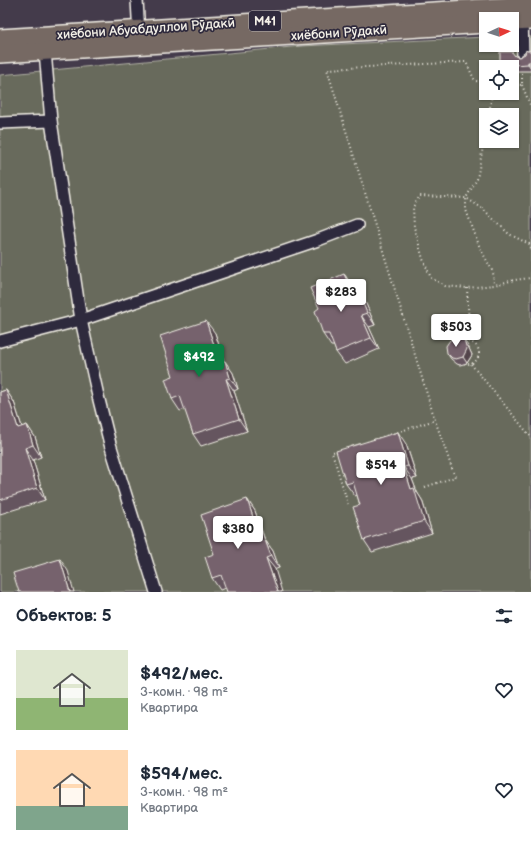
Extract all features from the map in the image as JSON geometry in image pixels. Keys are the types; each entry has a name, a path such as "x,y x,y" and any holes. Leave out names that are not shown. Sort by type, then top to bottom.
{"highway":[{"name":"хиёбони Абуабдуллои Рӯдакӣ","path":"0,38 139,37 523,15"},
{"name":"хиёбони Рӯдакӣ","path":"0,54 45,51 139,37 479,24"}],"street":[{"path":"137,0 139,37"},
{"path":"523,15 524,56"},
{"path":"45,51 51,122 81,320 110,444 156,592"},
{"path":"0,123 51,122"},
{"path":"0,341 81,320 318,240 357,225"}],"path":[{"path":"425,487 455,477 435,420 327,69 466,62 475,81 479,81"},
{"path":"522,71 522,85 531,107"},
{"path":"483,148 477,179 466,198 466,210 480,248 493,272 494,285"},
{"path":"531,248 529,244 509,234 482,208 466,198 420,196 413,207 414,227 423,259 431,278 445,286 467,288 494,285 531,278"},
{"path":"467,288 470,342"},
{"path":"470,342 476,346 479,352 477,360 471,364 464,364 458,359 457,352 463,343 470,342"},
{"path":"471,364 531,437"},
{"path":"361,443 435,420"},
{"path":"339,450 332,452 348,504"}],"green space":[{"path":"519,35 531,37 531,592 0,592 0,75 302,46 479,37 479,52 519,52"}],"building":[{"path":"526,50 531,51 531,62 528,62 528,64 519,65 519,60 500,60 500,52 512,52 515,56 519,57 525,54"},
{"path":"344,274 353,294 358,292 367,313 361,315 371,338 336,352 329,334 323,334 315,311 319,308 310,288"},
{"path":"206,321 220,363 225,361 230,378 226,379 239,419 193,434 180,396 172,399 165,379 173,376 160,336"},
{"path":"457,337 464,340 467,349 463,357 456,359 452,358 447,353 446,346 450,340"},
{"path":"6,390 18,428 27,425 33,445 25,448 37,488 0,500 0,392"},
{"path":"398,432 408,466 404,467 411,489 414,488 424,521 364,540 353,507 360,505 353,482 346,484 336,451"},
{"path":"247,499 261,541 265,540 271,556 266,558 278,592 227,592 221,575 212,578 205,557 214,554 201,515"},
{"path":"60,559 70,592 19,592 13,573"}]}
